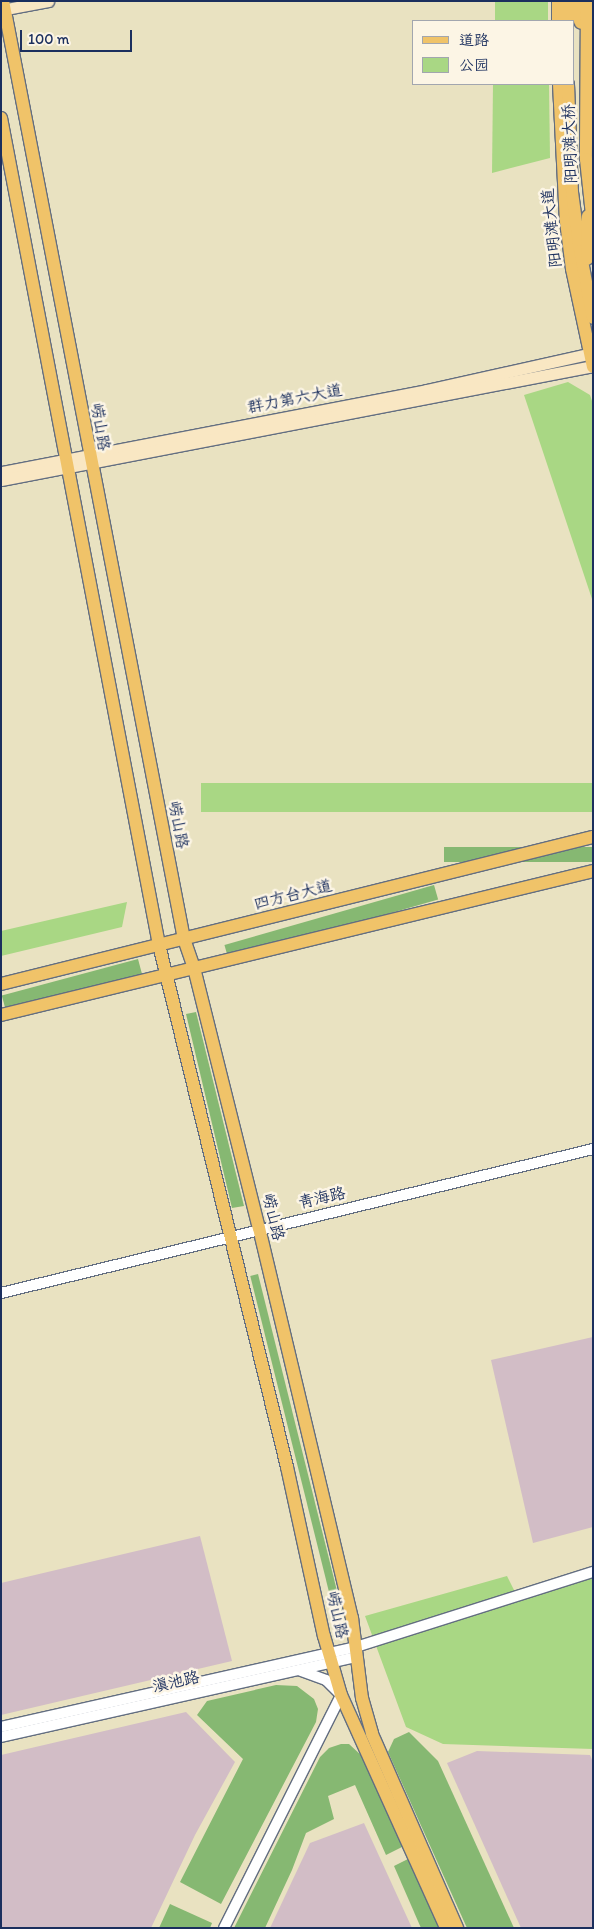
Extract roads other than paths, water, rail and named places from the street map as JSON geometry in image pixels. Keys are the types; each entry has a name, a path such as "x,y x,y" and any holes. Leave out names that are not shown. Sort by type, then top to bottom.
{"main road":[{"path":"3,7 48,1"},
{"path":"558,1 558,20"},
{"path":"569,1 569,20"},
{"path":"577,1 585,48"},
{"name":"阳明滩大桥","path":"587,1 585,118 588,191 593,225"},
{"name":"崂山路","path":"3,7 184,939 194,968 259,1228 352,1618 362,1698 372,1734 457,1928"},
{"name":"阳明滩大道","path":"559,85 566,220 572,269 592,361"},
{"path":"568,85 572,192 586,288 593,318"},
{"name":"崂山路","path":"1,118 159,945 331,1658 341,1695 446,1928"},
{"path":"586,288 588,191"},
{"name":"群力第六大道","path":"1,480 90,458 426,390 592,361"},
{"name":"群力第六大道","path":"1,472 68,463"},
{"name":"四方台大道","path":"1,984 593,837"},
{"path":"1,1015 593,871"}],"street":[{"name":"青海路","path":"1,1293 259,1228 593,1149"},
{"name":"滇池路","path":"1,1727 357,1652 593,1572"},
{"name":"滇池路","path":"1,1737 299,1670 331,1658"},
{"path":"224,1928 341,1695 326,1680 311,1672 299,1670"}]}
